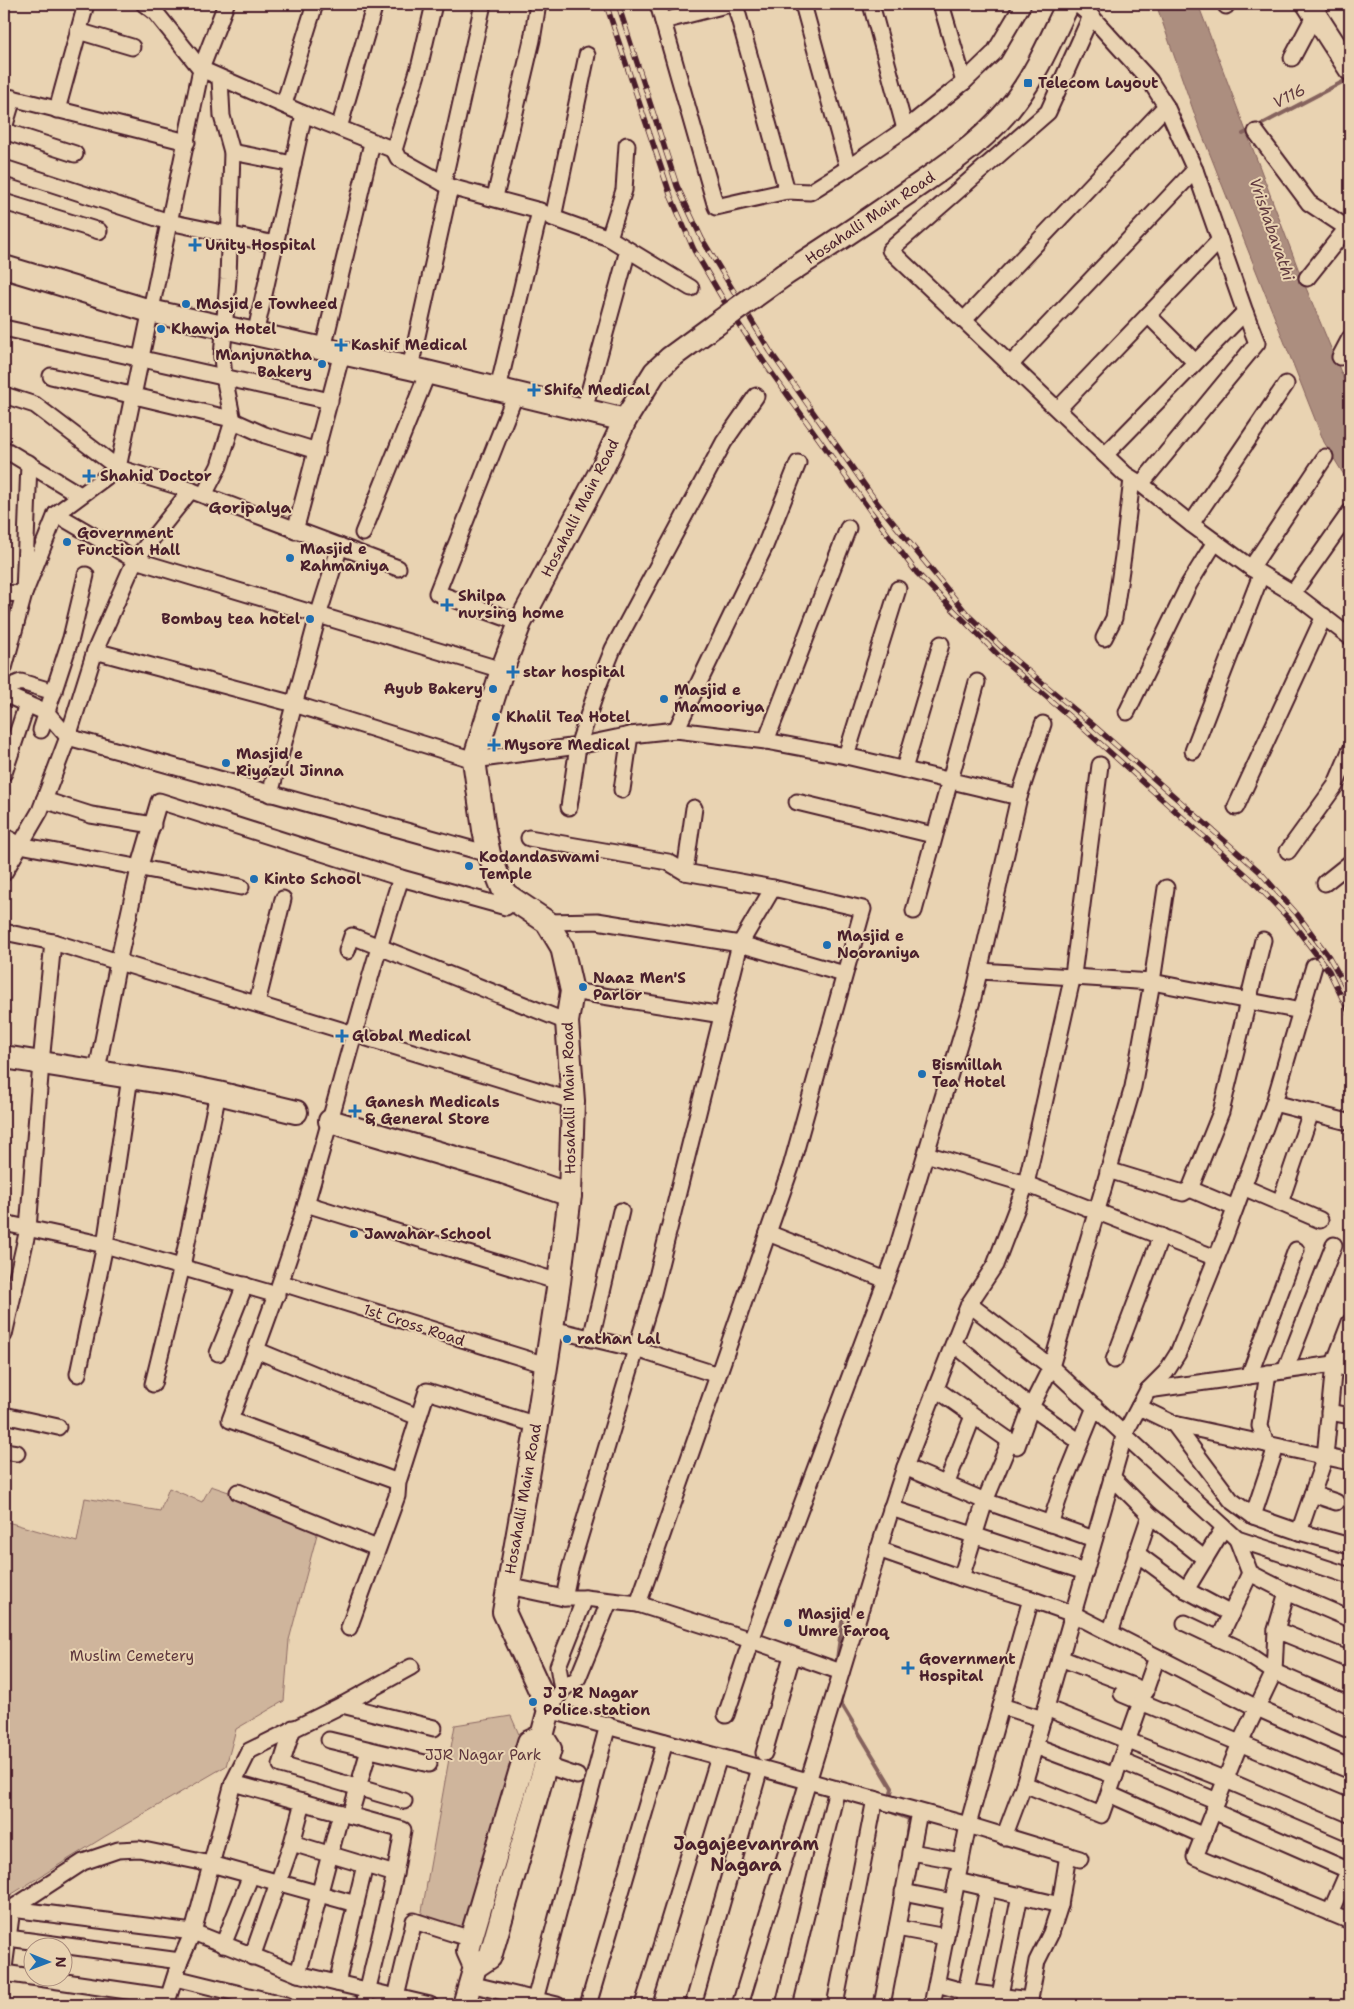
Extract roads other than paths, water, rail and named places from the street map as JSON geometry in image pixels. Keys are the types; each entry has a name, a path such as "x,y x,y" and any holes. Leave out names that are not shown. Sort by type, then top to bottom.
{"street":[{"path":"57,110 86,4"},
{"path":"144,4 162,10 201,69 372,143 394,150"},
{"path":"4,668 8,637 56,514 118,468 201,69 226,4"},
{"path":"284,104 315,4"},
{"path":"339,128 375,4"},
{"path":"434,4 420,64 394,150 398,158 447,185 495,197 609,238 692,288"},
{"path":"363,533 419,370 447,185 483,4"},
{"path":"495,197 532,40 538,4"},
{"path":"658,4 716,207 787,191 810,192 848,168 905,129 964,82 994,53 1023,4"},
{"path":"663,21 730,4"},
{"path":"735,4 787,191"},
{"path":"803,4 848,168"},
{"path":"871,4 905,129"},
{"path":"941,4 964,82"},
{"name":"Hosahalli Main Road","path":"549,1710 504,1612 537,1425 570,1195 573,1101 567,1022 572,991 562,947 547,922 505,894 489,854 474,760 502,670 520,623 603,466 625,420 655,372 670,358 784,275 837,241 960,156 990,131 1016,101 1028,83 1068,4"},
{"path":"1077,4 1091,16 1150,81 1166,106 1195,170 1257,343 1136,481 1114,618 1104,638"},
{"path":"1292,58 1315,7"},
{"path":"1315,7 1350,69"},
{"path":"1091,16 1048,112 890,250 1105,455 1136,481 1256,572 1293,593 1349,632"},
{"path":"78,31 132,47"},
{"path":"520,623 437,593 507,391 546,214 588,55"},
{"path":"4,873 40,811 68,737 94,651 135,560 197,493 218,466 233,421 224,378 222,357 228,279 232,152 222,116 220,78"},
{"path":"75,154 4,130 8,97 187,142"},
{"path":"964,320 1166,106"},
{"path":"255,335 304,114"},
{"path":"1256,132 1309,202 1349,229 1307,278"},
{"path":"295,531 330,401 332,351 372,143"},
{"path":"609,238 624,190 627,145"},
{"path":"232,152 293,164"},
{"path":"4,168 169,222 275,244"},
{"path":"1010,365 1195,170"},
{"path":"4,202 99,231"},
{"path":"1058,410 1220,240"},
{"path":"584,410 628,250"},
{"path":"4,267 150,311 419,370 625,420"},
{"path":"1105,455 1245,312"},
{"path":"1148,315 1194,362"},
{"path":"4,328 330,401"},
{"path":"1340,357 1350,338"},
{"path":"51,376 233,421 265,435 317,451"},
{"path":"1191,524 1286,384"},
{"path":"4,395 35,405 118,468 197,493 398,568"},
{"path":"568,808 578,746 613,649 724,442 756,396"},
{"path":"4,449 80,495"},
{"path":"1193,751 1256,572 1325,457"},
{"path":"24,594 29,463"},
{"path":"676,730 765,546 798,463"},
{"path":"1293,593 1350,512"},
{"path":"56,514 135,560 502,670"},
{"path":"766,741 848,528"},
{"path":"1127,712 1189,584 1214,542"},
{"path":"270,794 318,616 340,546"},
{"path":"41,730 71,638 86,575"},
{"path":"846,756 898,589"},
{"path":"4,593 24,594"},
{"path":"1236,807 1324,616"},
{"path":"904,768 941,644"},
{"path":"94,651 294,704 474,760 578,746 630,735 676,730 766,741 846,756 951,779 1020,797"},
{"path":"4,689 21,682 54,692"},
{"path":"914,911 977,682"},
{"path":"4,694 47,713 68,737 489,854"},
{"path":"4,773 27,704"},
{"path":"726,1715 751,1640 886,1280 926,1154 980,970 1020,797 1043,724"},
{"path":"622,790 630,735"},
{"path":"1288,851 1335,786 1350,751"},
{"path":"740,2005 809,1781 835,1679 905,1467 970,1304 995,1265 1026,1184 1073,976 1100,765"},
{"path":"44,800 91,815 153,825"},
{"path":"97,1071 139,869 160,801 401,878 506,907 505,894"},
{"path":"797,802 934,835"},
{"path":"685,872 694,808"},
{"path":"4,836 20,845 241,887"},
{"path":"529,838 668,862 685,872 773,888 863,909 791,1167 638,1604"},
{"path":"1326,883 1350,863"},
{"path":"398,1482 230,1420 279,1289 306,1204 378,946 401,878"},
{"path":"564,1598 570,1569 653,1293 740,944 773,888"},
{"path":"936,1389 1017,1446 1031,1407 1051,1367 1132,1087 1152,982 1166,888"},
{"path":"257,1003 283,899"},
{"path":"547,922 597,921 740,944 844,974"},
{"path":"4,932 54,942 573,1101"},
{"path":"347,951 352,936 567,1022"},
{"path":"1108,1170 1183,1193 1190,1189 1221,1112 1263,940"},
{"path":"4,1335 28,1229 41,1063 54,942"},
{"path":"1004,1837 1024,1784 1125,1433 1148,1390 1166,1372 1178,1352 1216,1258 1274,1103 1314,966"},
{"path":"980,970 1152,982 1301,1011"},
{"path":"572,991 722,1015"},
{"path":"4,1057 97,1071 218,1093 296,1112"},
{"path":"78,1374 104,1245 130,1077"},
{"path":"153,1384 182,1266 218,1093"},
{"path":"1274,1103 1348,1122"},
{"path":"1280,1203 1311,1112"},
{"path":"330,1121 503,1172 570,1195"},
{"path":"926,1154 1026,1184 1216,1258"},
{"path":"1243,1187 1320,1220"},
{"path":"1190,1189 1235,1208"},
{"path":"306,1204 559,1282"},
{"path":"591,1338 621,1211"},
{"name":"1st Cross Road","path":"4,1223 104,1245 245,1285 279,1289 546,1365"},
{"path":"768,1233 886,1280"},
{"path":"1114,1360 1162,1236"},
{"path":"1285,1371 1334,1245"},
{"path":"1249,1376 1296,1250"},
{"path":"218,1353 245,1285"},
{"path":"970,1304 1051,1367 1125,1433 1237,1539 1350,1576"},
{"path":"1299,1532 1325,1457 1334,1364 1350,1322"},
{"path":"552,1328 636,1349 718,1375"},
{"path":"954,1344 1031,1407 1080,1442"},
{"path":"256,1350 418,1417"},
{"path":"1148,1390 1334,1364 1350,1370"},
{"path":"1253,1516 1271,1445 1260,1426 1268,1373"},
{"path":"349,1628 397,1496 398,1482 427,1391 537,1425"},
{"path":"1050,1524 1095,1407"},
{"path":"1139,1407 1174,1424 1350,1462"},
{"path":"1329,1412 1350,1416"},
{"path":"4,1415 58,1427"},
{"path":"946,1485 973,1416"},
{"path":"1174,1424 1231,1500 1253,1516 1299,1532 1350,1546"},
{"path":"961,1578 985,1501 1010,1441"},
{"path":"905,1467 985,1501 1094,1539"},
{"path":"1112,1476 1150,1516 1205,1559"},
{"path":"238,1492 377,1548"},
{"path":"1312,1494 1336,1502"},
{"path":"892,1508 1085,1572"},
{"path":"1110,1633 1150,1516"},
{"path":"1186,1590 1224,1527"},
{"path":"1237,1539 1250,1573 1287,1592 1350,1619"},
{"path":"878,1549 1073,1614 1257,1708 1350,1749"},
{"path":"1136,1553 1186,1590 1231,1614"},
{"path":"1219,1639 1250,1573"},
{"path":"508,1586 564,1598 585,1598 638,1604 751,1640 792,1656 835,1679"},
{"path":"1287,1592 1276,1630 1274,1672 1240,1743 1195,1857 1350,1921"},
{"path":"562,1690 558,1666 585,1598"},
{"path":"932,2005 968,1825 1031,1599"},
{"path":"464,2005 473,1975 490,1957 550,1748 542,1736 549,1710 562,1690 578,1678 609,1602"},
{"path":"1184,1623 1238,1648 1274,1672 1350,1704"},
{"path":"1276,1630 1350,1660"},
{"path":"693,2005 792,1656"},
{"path":"1024,1784 1101,1815 1157,1657"},
{"path":"1060,1658 1144,1696 1240,1743 1350,1789"},
{"path":"4,1972 167,2001 180,1961 193,1932 233,1782 249,1751 411,1667"},
{"path":"1122,1694 1144,1696"},
{"path":"342,1704 434,1728"},
{"path":"1001,1706 1044,1714 1128,1741 1226,1780 1350,1834"},
{"path":"549,1710 720,1756 762,1760 809,1781 968,1825 1074,1857 1051,1933 1037,1961 1029,2003 964,1998 936,1984"},
{"path":"535,2000 608,1725"},
{"path":"292,1728 281,1765 404,1801"},
{"path":"473,1975 468,1951 471,1939 529,1742 542,1736"},
{"path":"329,1740 429,1764"},
{"path":"588,2005 666,1742"},
{"path":"1035,1746 1115,1776"},
{"path":"298,1974 330,1855 358,1787 369,1750"},
{"path":"643,2005 720,1756"},
{"path":"1121,1761 1350,1870 1330,1913"},
{"path":"545,1765 577,1776"},
{"path":"233,1782 403,1830 395,1874 366,1998"},
{"path":"784,2005 837,1789"},
{"path":"1109,1794 1204,1836"},
{"path":"252,1957 292,1844 303,1802"},
{"path":"835,2005 885,1802"},
{"path":"882,2005 918,1812"},
{"path":"292,1844 395,1874"},
{"path":"8,1912 84,1862 118,1850 140,1850 211,1864 356,1904"},
{"path":"911,1852 961,1861"},
{"path":"337,1983 365,1865"},
{"path":"223,1945 251,1875"},
{"path":"957,1881 1060,1905"},
{"path":"964,1998 988,1888"},
{"path":"903,1892 953,1902"},
{"path":"999,2000 1020,1895"},
{"path":"8,1912 193,1932 298,1974 337,1983 366,1998 396,1997 430,2005"},
{"path":"4,1968 8,1938 8,1912"},
{"path":"396,1997 414,1921 493,1946"},
{"path":"897,1928 946,1937"},
{"path":"8,1938 180,1961"},
{"path":"473,1975 535,2000 557,2005"},
{"path":"175,1978 286,2005"}],"water":[{"name":"Vrishabavathi","path":"1156,4 1198,4 1299,271 1350,394 1350,485 1324,442 1198,124"}],"waterway":[{"name":"V116","path":"1243,134 1350,78"},
{"path":"836,1666 843,1616"},
{"path":"838,1698 892,1788 890,1799"},
{"path":"889,1811 909,1819 906,1840"}],"railway":[{"path":"606,4 671,197 694,250 727,306 764,362 871,512 917,573 1002,659 1083,728 1252,880 1290,920 1329,971 1350,1014"},
{"path":"618,4 677,186 702,239 770,351 878,504 968,615 1015,660 1092,724 1259,871 1297,914 1329,957 1350,994"}],"place":[{"name":"Telecom Layout","path":"1028,83"},
{"name":"Unity Hospital","path":"195,245"},
{"name":"Masjid e Towheed","path":"186,304"},
{"name":"Khawja Hotel","path":"161,329"},
{"name":"Kashif Medical","path":"341,345"},
{"name":"Manjunatha Bakery","path":"322,364"},
{"name":"Shifa Medical","path":"534,390"},
{"name":"Shahid Doctor","path":"89,476"},
{"name":"Government Function Hall","path":"67,542"},
{"name":"Masjid e Rahmaniya","path":"290,558"},
{"name":"Shilpa nursing home","path":"447,605"},
{"name":"Bombay tea hotel","path":"310,619"},
{"name":"star hospital","path":"513,672"},
{"name":"Ayub Bakery","path":"493,689"},
{"name":"Masjid e Mamooriya","path":"664,699"},
{"name":"Khalil Tea Hotel","path":"496,717"},
{"name":"Mysore Medical","path":"494,745"},
{"name":"Masjid e Riyazul Jinna","path":"226,763"},
{"name":"Kodandaswami Temple","path":"469,866"},
{"name":"Kinto School","path":"254,879"},
{"name":"Masjid e Nooraniya","path":"827,945"},
{"name":"Naaz Men'S Parlor","path":"583,987"},
{"name":"Global Medical","path":"342,1036"},
{"name":"Bismillah Tea Hotel","path":"922,1074"},
{"name":"Ganesh Medicals & General Store","path":"355,1111"},
{"name":"Jawahar School","path":"354,1234"},
{"name":"rathan Lal","path":"567,1339"},
{"name":"Masjid e Umre Faroq","path":"788,1623"},
{"name":"Government Hospital","path":"908,1668"},
{"name":"J J R Nagar Police station","path":"533,1702"}],"district":[{"name":"Goripalya","path":"250,507"},
{"name":"Jagajeevanram Nagara","path":"746,1854"}],"park label":[{"name":"Muslim Cemetery","path":"132,1656"},
{"name":"JJR Nagar Park","path":"483,1755"}]}
